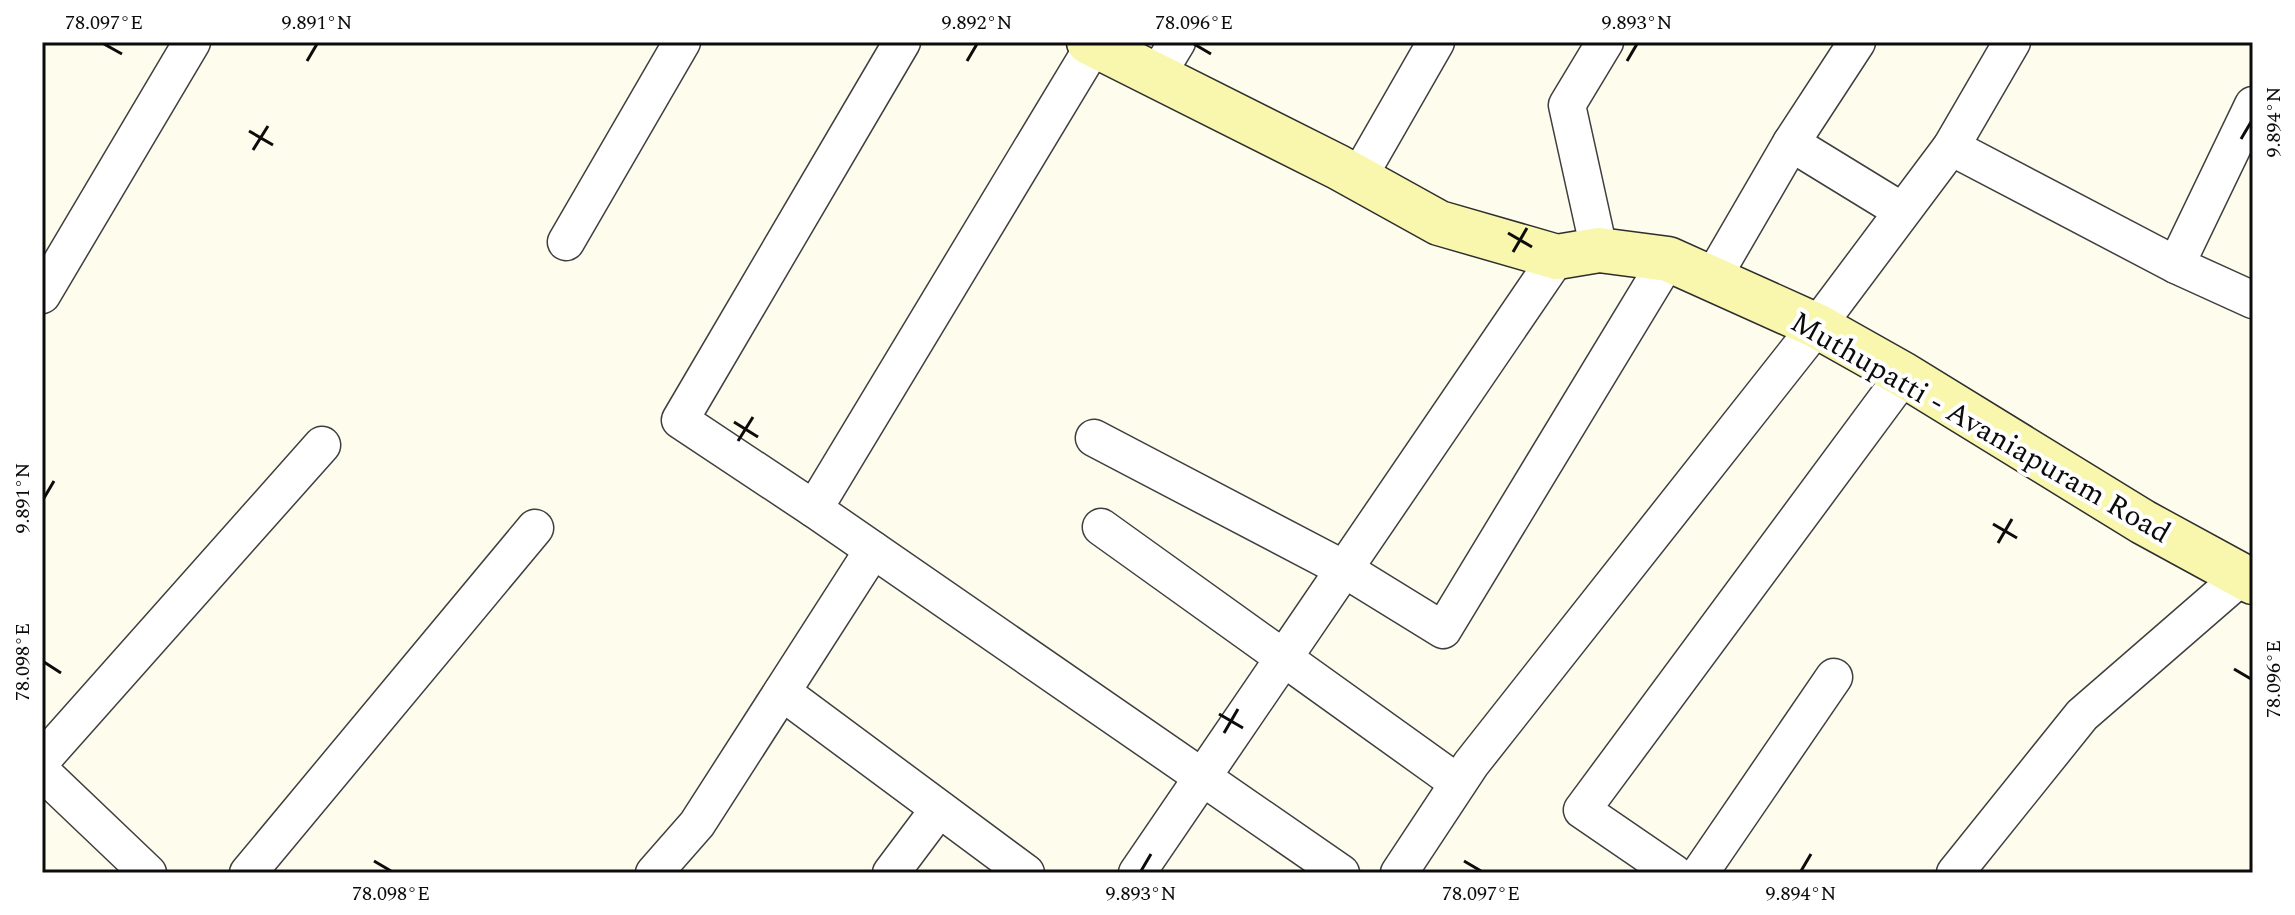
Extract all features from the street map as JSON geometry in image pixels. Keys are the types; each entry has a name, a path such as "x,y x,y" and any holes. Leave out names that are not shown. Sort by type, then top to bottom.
{"street":[{"path":"42,295 192,42"},
{"path":"566,242 682,42"},
{"path":"902,42 680,420 1341,873"},
{"path":"1358,178 1436,42"},
{"path":"1137,873 1344,569 1578,254 1567,105 1605,42"},
{"path":"1712,279 1791,143 1857,42"},
{"path":"1399,873 1481,752 1817,326 1951,147 2012,42"},
{"path":"814,509 1091,43"},
{"name":"Muthupatti - Avaniapuram Road","path":"1091,43 1167,59 1358,178 1439,223 1578,254 1668,259 1817,326 1904,375 2143,522 2247,580"},
{"path":"2176,265 2253,105"},
{"path":"1791,143 1902,211"},
{"path":"1951,147 2176,265 2253,300"},
{"path":"1094,438 1344,569 1443,630 1668,259"},
{"path":"1674,873 1582,810 1904,375"},
{"path":"42,760 322,445"},
{"path":"1101,527 1458,783"},
{"path":"248,873 535,528"},
{"path":"654,873 697,824 873,550"},
{"path":"1955,873 2082,715 2247,580"},
{"path":"1700,873 1834,677"},
{"path":"782,692 1026,873"},
{"path":"42,772 148,873"},
{"path":"891,873 939,809"}]}
